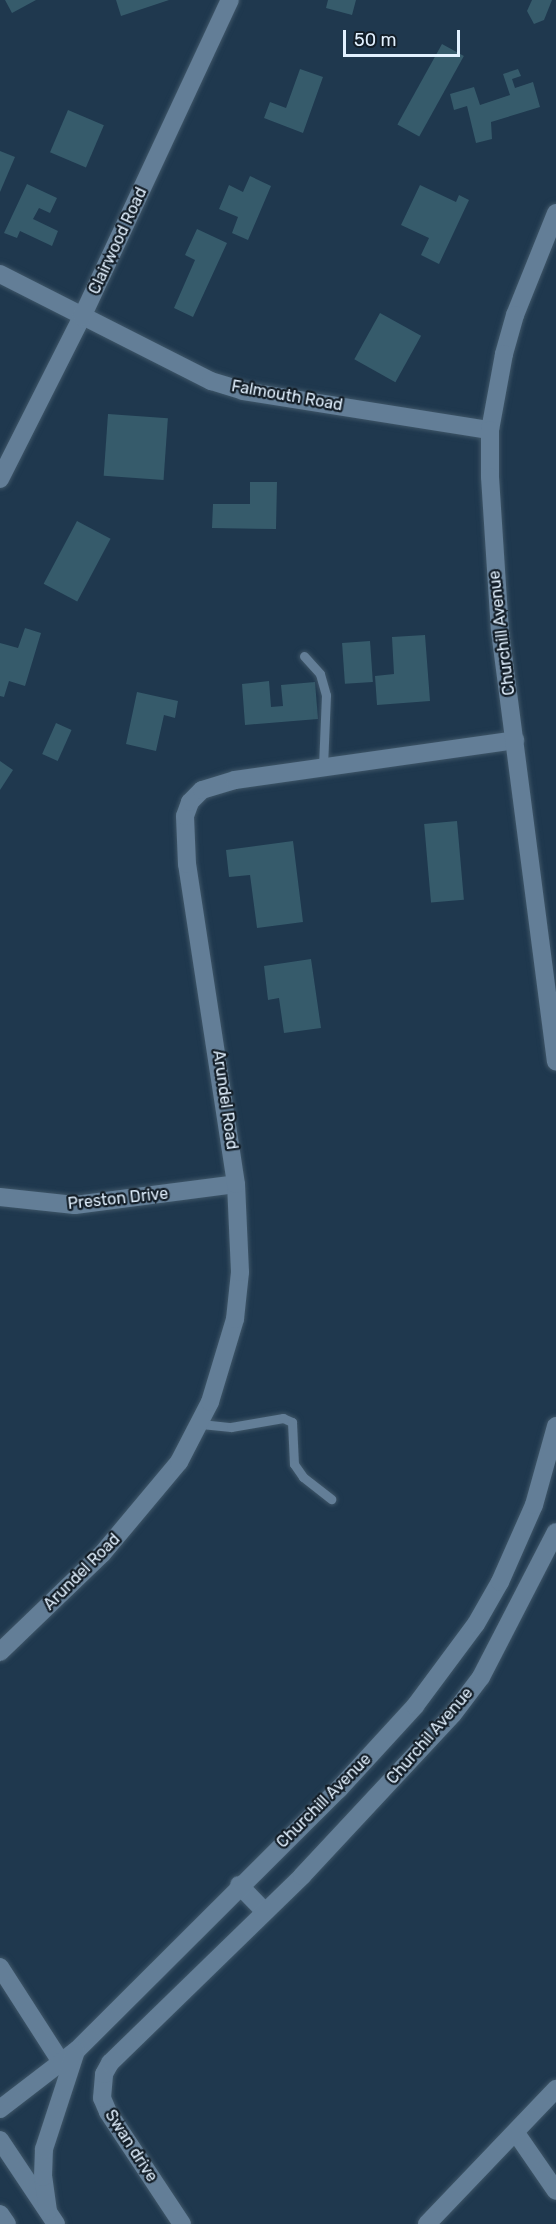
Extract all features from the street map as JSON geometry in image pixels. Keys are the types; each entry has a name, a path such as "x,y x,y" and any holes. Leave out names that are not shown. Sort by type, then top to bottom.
{"street":[{"name":"Clairwood Road","path":"0,479 82,317 230,0"},
{"name":"Churchill Avenue","path":"556,213 515,315 490,429 493,552 556,1061"},
{"name":"Falmouth Road","path":"0,274 180,368 243,391 490,429"},
{"name":"Arundel Road","path":"0,1652 102,1554 147,1505 179,1462 201,1424 225,1357 234,1319 240,1272 236,1184 187,864 185,816 190,802 202,790 216,785 515,740"},
{"name":"Preston Drive","path":"0,1197 75,1205 236,1184"},
{"name":"Churchill Avenue","path":"0,2109 20,2096 77,2049 239,1885 339,1789 415,1706 476,1624 519,1545 547,1467 556,1426"},
{"name":"Churchil Avenue","path":"110,2063 264,1911 453,1714 481,1677 556,1532"},
{"path":"239,1885 264,1911"},
{"path":"0,1967 61,2062"},
{"path":"52,2218 43,2177 44,2149 77,2049"},
{"name":"Swan drive","path":"110,2063 101,2085 108,2112 182,2224"},
{"path":"0,2089 20,2096"},
{"path":"427,2224 556,2089"},
{"path":"516,2133 556,2191"},
{"path":"0,2140 52,2218"},
{"path":"0,2214 7,2224"}],"lane":[{"path":"304,656 320,674 326,696 323,768"},
{"path":"201,1424 231,1427 283,1418 292,1422 294,1464 303,1477 332,1499"}],"building":[{"path":"5,0 36,0 12,13"},
{"path":"116,0 169,0 121,16"},
{"path":"328,0 356,0 352,15 326,8"},
{"path":"532,0 552,0 544,20 534,24 527,11"},
{"path":"442,44 464,56 419,137 397,124"},
{"path":"300,69 323,77 303,133 264,118 270,102 286,108"},
{"path":"518,69 521,76 512,79 515,88 533,82 540,107 491,122 492,139 476,143 467,106 454,110 450,94 474,87 480,105 510,95 503,74"},
{"path":"68,110 104,125 86,168 50,152"},
{"path":"0,151 15,157 0,192"},
{"path":"250,176 271,186 248,240 232,233 238,217 219,209 229,185 243,192"},
{"path":"27,184 57,198 50,213 39,208 33,219 58,231 52,246 20,231 17,238 4,233"},
{"path":"420,185 456,202 459,195 469,200 439,264 421,255 429,238 401,225"},
{"path":"197,229 227,243 193,317 174,308 195,260 185,255"},
{"path":"380,313 421,336 395,382 354,359"},
{"path":"108,414 168,418 164,480 104,476"},
{"path":"250,482 277,482 276,529 212,528 213,504 250,504"},
{"path":"77,521 111,539 77,602 44,584"},
{"path":"25,628 41,633 25,686 9,681 4,697 0,696 0,643 18,648"},
{"path":"425,635 430,701 377,705 375,676 394,674 392,637"},
{"path":"370,641 373,682 345,684 342,643"},
{"path":"269,681 271,707 283,706 281,685 315,682 318,719 245,725 242,684"},
{"path":"137,692 178,701 175,718 164,715 156,751 126,744"},
{"path":"56,723 72,730 58,761 42,754"},
{"path":"0,761 13,770 0,790"},
{"path":"457,821 464,900 431,903 424,824"},
{"path":"293,841 303,922 257,928 250,875 229,877 226,850"},
{"path":"311,959 321,1028 284,1033 279,998 268,1000 264,966"}]}
